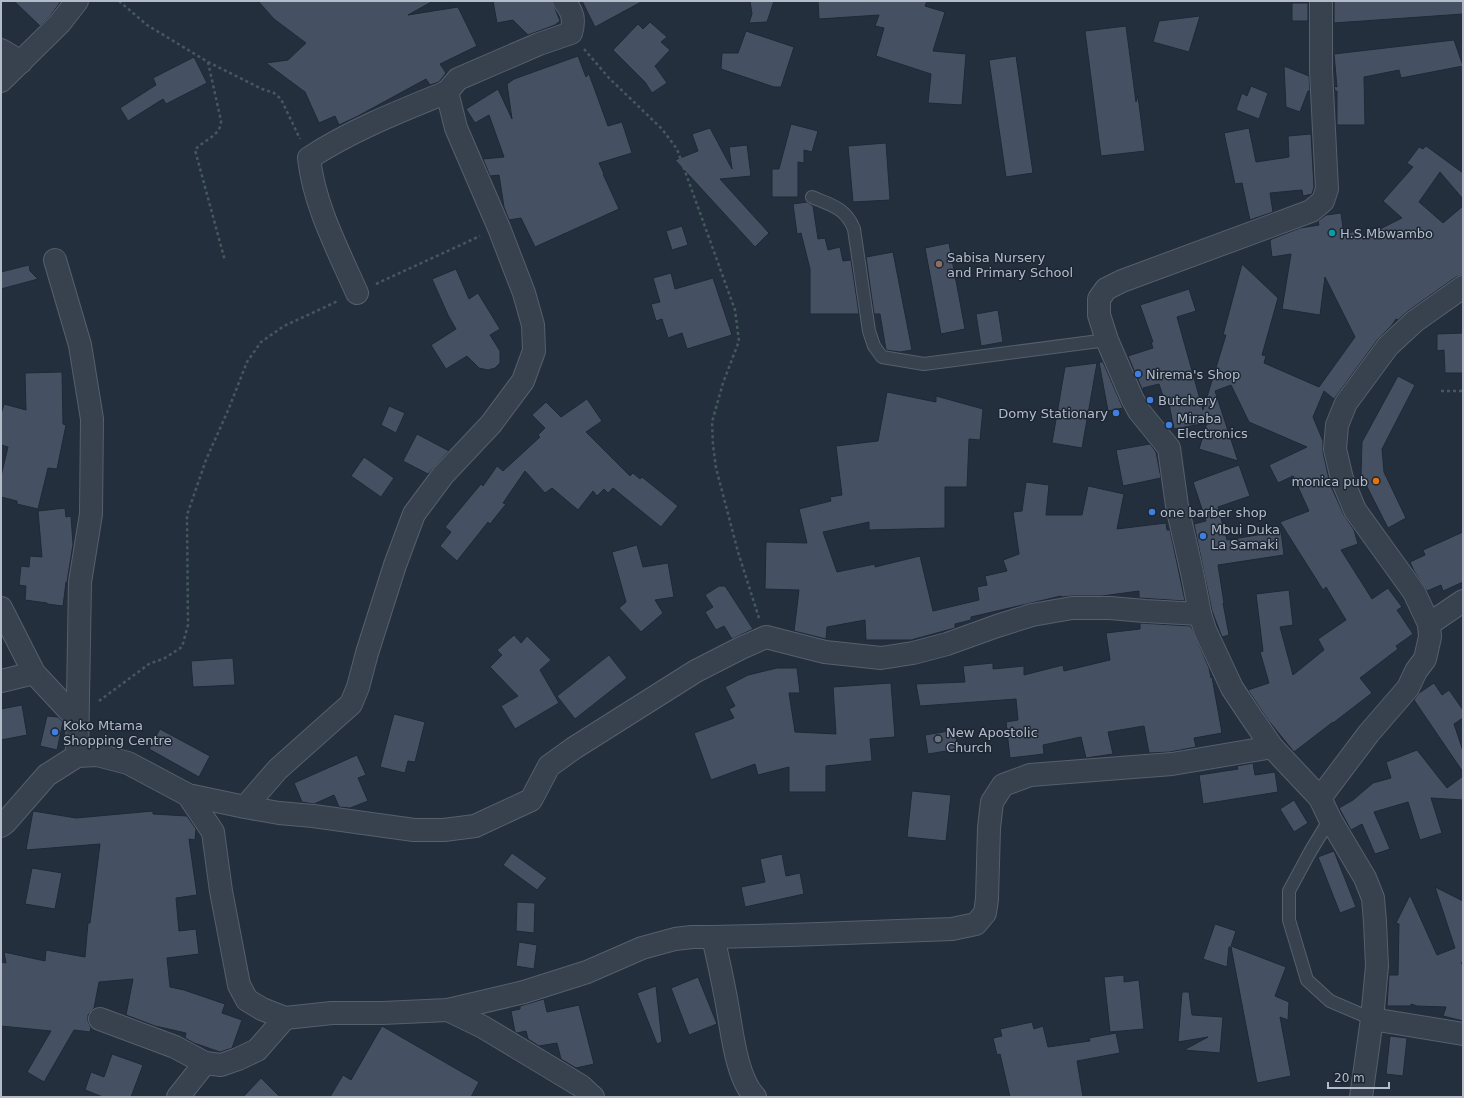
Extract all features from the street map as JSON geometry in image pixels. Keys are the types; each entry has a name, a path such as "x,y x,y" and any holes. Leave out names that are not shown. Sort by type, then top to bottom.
{"street":[{"path":"1,81 60,23 77,1"},
{"path":"356,293 320,205 311,174 310,158 332,143 376,122 447,92 458,79 539,44 571,33 574,22 569,7 564,1"},
{"path":"1321,1 1321,71 1327,189 1323,202 1311,212 1122,281 1106,289 1099,299 1099,304 1100,315 1107,340 1132,398 1139,410 1169,448 1177,506 1200,614 1213,647 1232,688 1272,747 1320,798 1330,819 1365,878 1373,898 1377,966 1372,1019 1361,1097"},
{"path":"1,50 21,62"},
{"path":"245,807 278,769 351,704 358,686 395,565 414,514 443,475 492,424 523,381 534,351 533,325 524,293 499,228 456,128 447,92"},
{"path":"55,260 80,345 92,419 91,514 80,582 76,718 77,756"},
{"path":"1320,798 1369,733 1408,688 1425,659 1430,637 1429,624 1414,592 1355,510 1342,479 1335,449 1337,426 1346,403 1388,346 1415,321 1463,287"},
{"path":"1429,624 1463,601"},
{"path":"1,608 34,673 76,718"},
{"path":"1,826 48,775 77,756 97,755 128,763 188,795 245,807 279,813 313,816 414,830 444,830 475,826 531,800 549,766 574,748 696,671 766,637 825,652 881,658 913,653 947,644 1032,615 1072,608 1110,608 1200,614"},
{"path":"1,681 34,673"},
{"path":"188,795 213,832 221,890 239,985 247,1000 262,1009 286,1018 332,1013 383,1013 448,1010 524,992 587,972 642,948 675,938 952,929 976,924 985,913 987,899 989,828 992,802 1004,785 1030,775 1172,764 1272,747"},
{"path":"712,937 721,973 739,1063 750,1091 755,1097"},
{"path":"448,1010 483,1027 542,1062 582,1086 593,1097"},
{"path":"100,1019 175,1047 205,1063 221,1065 257,1050 286,1018"},
{"path":"1372,1019 1463,1034"},
{"path":"178,1097 205,1063"}],"lane":[{"path":"812,197 834,206 846,213 851,220 854,229 869,331 874,346 882,357 924,364 1107,340"},
{"path":"1330,819 1289,891 1289,920 1307,980 1330,1001 1372,1019"}],"path":[{"path":"119,1 147,25 208,62 262,89 274,93 281,99 310,158"},
{"path":"571,33 609,78 662,129 678,149 735,310 739,341 723,383 712,422 713,445 716,468 738,552 766,637"},
{"path":"208,62 221,127 195,150 225,262"},
{"path":"76,718 149,664 165,658 182,647 188,625 187,515 206,460 247,362 261,342 284,326 499,228"},
{"path":"1441,391 1463,391"}],"building":[{"path":"14,1 61,1 51,15 40,26"},
{"path":"258,1 433,1 408,15 458,7 477,46 440,64 446,73 439,82 430,85 426,79 339,125 335,116 319,123 305,92 266,63 288,60 306,43 274,19"},
{"path":"493,1 552,1 560,21 555,25 528,35 513,20 497,23"},
{"path":"582,1 643,1 595,27"},
{"path":"750,1 774,1 767,22 749,23 752,14"},
{"path":"818,1 927,1 925,6 945,12 933,51 966,54 962,105 928,103 931,74 876,56 884,28 875,26 879,15 819,19"},
{"path":"1334,1 1463,1 1463,14 1334,23"},
{"path":"1292,3 1308,3 1308,21 1292,21"},
{"path":"1200,16 1189,52 1153,42 1159,21"},
{"path":"650,22 667,37 661,42 670,50 655,66 667,83 652,93 645,82 613,50 638,24 643,29"},
{"path":"1126,26 1136,102 1138,96 1145,151 1101,156 1085,31"},
{"path":"746,31 794,47 781,87 774,87 721,69 722,53 738,53"},
{"path":"1454,40 1463,66 1401,78 1399,70 1364,77 1365,125 1337,125 1337,91 1335,91 1334,86 1337,87 1334,54"},
{"path":"578,56 586,77 589,74 608,126 622,122 632,153 599,163 619,209 535,247 521,218 509,220 504,207 499,175 490,176 483,159 504,157 489,115 475,123 466,109 498,89 512,119 507,84 514,79"},
{"path":"1016,56 1033,173 1006,177 989,60"},
{"path":"194,57 207,83 166,104 163,99 128,121 120,108 156,85 153,78"},
{"path":"1284,66 1309,76 1310,91 1308,91 1300,112 1286,107"},
{"path":"1251,86 1268,93 1259,119 1236,110 1242,93 1247,96"},
{"path":"791,124 818,131 812,152 804,150 804,163 798,162 798,197 772,197 772,169 779,169"},
{"path":"710,128 732,169 729,147 747,145 751,176 720,179 769,233 755,247 675,160 698,151 692,134"},
{"path":"1249,128 1256,162 1289,157 1288,136 1311,134 1314,187 1312,194 1303,196 1302,190 1270,193 1273,212 1250,220 1242,183 1235,184 1224,133"},
{"path":"886,143 890,200 853,202 848,146"},
{"path":"1426,146 1463,173 1463,199 1440,172 1419,202 1443,223 1463,206 1463,275 1456,277 1408,311 1398,320 1396,319 1378,339 1334,399 1324,391 1313,417 1323,441 1323,452 1330,484 1344,515 1354,530 1358,544 1341,550 1372,599 1388,588 1402,607 1397,610 1413,634 1396,646 1398,649 1360,678 1372,693 1294,752 1268,720 1248,690 1269,683 1260,652 1263,651 1256,594 1289,590 1293,625 1280,627 1293,675 1324,650 1318,639 1346,620 1326,587 1323,590 1280,522 1309,511 1293,476 1278,483 1269,465 1307,447 1249,422 1231,385 1215,391 1238,461 1199,449 1207,423 1174,429 1169,404 1166,405 1159,384 1143,388 1145,396 1128,356 1153,348 1151,342 1153,342 1140,305 1189,289 1196,311 1177,317 1203,410 1226,335 1223,335 1242,264 1278,298 1262,355 1266,356 1264,363 1319,387 1355,337 1325,277 1320,315 1282,309 1291,254 1272,257 1270,241 1300,228 1319,225 1318,221 1326,215 1341,213 1344,236 1358,229 1362,238 1402,218 1383,201 1413,167 1407,163 1419,147 1423,149"},
{"path":"807,202 813,206 818,239 825,238 828,250 840,247 843,261 851,260 859,314 810,314 810,269 801,233 797,234 793,204"},
{"path":"682,226 688,245 672,250 666,231"},
{"path":"949,243 965,329 941,334 925,248"},
{"path":"893,252 912,350 900,352 886,350 880,314 874,314 866,257"},
{"path":"29,265 30,271 38,279 1,289 1,272"},
{"path":"456,269 469,299 478,293 500,329 490,335 500,351 500,363 495,368 488,370 479,368 467,356 446,369 431,345 456,329 432,279"},
{"path":"671,273 675,289 713,278 732,335 687,349 682,333 668,338 662,319 656,321 651,304 660,302 653,278"},
{"path":"998,310 1003,342 981,346 976,314"},
{"path":"1463,333 1463,373 1445,373 1444,350 1437,351 1437,334"},
{"path":"1099,362 1103,362 1123,408 1108,411"},
{"path":"1097,363 1082,448 1052,443 1065,367"},
{"path":"62,372 63,424 66,425 57,469 48,468 38,509 17,504 17,501 1,497 1,476 8,447 1,445 1,414 4,404 26,410 25,373"},
{"path":"1398,376 1415,385 1382,449 1384,472 1406,518 1388,528 1361,475 1362,442"},
{"path":"887,392 936,402 936,396 983,409 980,440 969,439 967,487 945,487 945,528 869,530 869,522 823,532 837,572 875,564 875,567 920,556 933,611 979,600 977,587 987,585 985,576 1007,571 1003,560 1019,554 1013,512 1022,511 1026,482 1049,485 1046,515 1082,515 1088,486 1124,494 1117,529 1166,523 1167,530 1170,530 1185,601 1139,598 1139,591 1102,596 1061,596 971,617 971,620 955,624 955,628 911,640 866,640 865,620 827,627 826,639 794,631 799,590 765,589 766,542 807,543 799,509 831,501 830,497 842,495 836,446 878,441"},
{"path":"587,399 602,421 586,432 630,476 633,473 640,479 642,477 678,506 661,527 613,488 608,493 604,489 597,496 593,491 578,510 552,488 545,493 525,471 503,503 506,504 490,524 488,522 457,561 440,546 451,532 445,527 481,484 483,486 497,466 503,471 540,437 538,435 545,428 532,415 546,402 561,417"},
{"path":"389,406 405,413 396,433 381,425"},
{"path":"417,434 449,451 428,474 403,461"},
{"path":"1150,444 1156,452 1161,478 1123,486 1116,450"},
{"path":"364,457 394,478 381,497 351,476"},
{"path":"1239,465 1250,496 1218,507 1227,540 1281,531 1284,555 1218,565 1229,635 1222,637 1212,611 1194,524 1206,521 1193,482"},
{"path":"65,508 66,517 71,516 73,544 63,606 25,600 26,586 19,585 21,566 29,567 30,556 42,557 38,511"},
{"path":"1463,532 1463,582 1443,591 1441,585 1427,591 1410,562 1425,555 1423,550"},
{"path":"637,545 643,567 668,563 674,597 655,600 663,613 641,632 619,608 626,602 612,552"},
{"path":"719,586 725,586 753,629 732,639 724,626 716,630 705,612 713,607 705,595"},
{"path":"1140,623 1191,626 1209,668 1211,678 1212,677 1222,733 1194,738 1196,747 1170,752 1149,753 1144,726 1108,732 1113,754 1086,758 1081,737 1043,745 1044,754 1010,758 1006,722 1018,720 1016,699 920,706 916,684 965,682 963,666 993,663 993,669 1024,666 1024,675 1063,665 1064,671 1110,660 1106,633 1140,629"},
{"path":"514,635 521,643 527,636 551,660 540,670 559,703 515,729 501,706 518,696 490,667 502,655 497,650"},
{"path":"609,655 627,678 575,719 557,696"},
{"path":"233,658 235,685 193,687 191,661"},
{"path":"777,668 797,668 800,693 789,693 795,732 836,734 833,687 891,683 895,737 870,739 872,761 826,766 826,792 789,792 789,767 758,775 755,764 711,780 694,733 734,718 729,709 735,706 725,687 748,675"},
{"path":"1434,683 1442,695 1449,690 1463,710 1463,718 1454,724 1463,751 1463,772 1414,700 1419,693"},
{"path":"22,705 27,735 1,740 1,709"},
{"path":"394,714 425,722 415,762 408,761 405,773 380,767"},
{"path":"47,716 58,717 63,722 57,750 40,746"},
{"path":"160,729 210,756 199,777 149,749"},
{"path":"955,730 958,749 928,754 925,735"},
{"path":"1417,750 1447,788 1463,776 1463,800 1431,798 1442,833 1420,840 1408,802 1374,812 1390,849 1375,854 1362,824 1351,830 1339,808 1353,800 1373,783 1391,778 1386,762"},
{"path":"357,755 366,775 358,778 368,801 350,808 339,807 334,795 314,804 302,802 294,783"},
{"path":"1253,763 1255,775 1275,772 1278,792 1203,804 1199,775 1238,769 1237,766"},
{"path":"912,791 951,795 946,841 907,837"},
{"path":"1294,800 1308,823 1294,832 1280,809"},
{"path":"33,811 76,818 153,811 153,814 187,816 196,829 195,840 189,839 197,895 176,898 179,931 196,929 199,954 167,958 170,987 184,990 225,1004 222,1013 242,1020 232,1048 220,1052 194,1043 185,1038 186,1033 155,1026 126,1015 133,979 99,982 94,1008 88,1015 88,1021 91,1028 90,1032 74,1030 44,1082 27,1072 51,1031 1,1026 1,962 6,963 4,952 45,961 46,950 85,957 88,923 90,923 100,844 26,850"},
{"path":"1334,851 1356,907 1340,913 1318,857"},
{"path":"512,853 547,878 537,890 503,865"},
{"path":"782,854 786,876 800,873 804,894 745,907 741,887 765,882 760,859"},
{"path":"32,868 62,873 55,909 25,904"},
{"path":"1435,887 1463,901 1463,963 1461,963 1463,964 1463,1021 1443,1016 1446,1007 1417,1006 1411,1004 1411,1006 1387,1006 1389,975 1398,975 1399,924 1396,923 1410,895 1437,955 1455,948"},
{"path":"517,902 535,903 534,933 516,931"},
{"path":"1215,924 1236,931 1231,946 1286,967 1275,996 1289,1002 1288,1020 1280,1017 1291,1076 1257,1083 1231,947 1229,947 1227,967 1203,959"},
{"path":"519,942 537,945 534,969 516,966"},
{"path":"1124,975 1124,982 1139,980 1144,1029 1110,1032 1104,977"},
{"path":"698,977 717,1024 689,1035 671,988"},
{"path":"656,986 662,1042 657,1044 637,993"},
{"path":"1182,992 1189,992 1192,1015 1223,1017 1220,1053 1184,1050 1208,1037 1178,1042"},
{"path":"544,999 547,1012 579,1005 594,1064 576,1068 561,1059 557,1043 539,1046 528,1039 526,1031 515,1032 511,1011 520,1009 520,1006"},
{"path":"1032,1022 1034,1029 1043,1026 1048,1047 1090,1041 1089,1038 1116,1033 1120,1053 1077,1061 1083,1097 1010,1097 1000,1054 997,1055 993,1038 1002,1036 1000,1029"},
{"path":"382,1026 479,1082 471,1097 330,1097 343,1075 351,1080"},
{"path":"1390,1036 1407,1038 1403,1076 1386,1074"},
{"path":"112,1054 143,1065 131,1097 103,1097 85,1090 91,1072 104,1077"},
{"path":"261,1078 280,1097 243,1097"}],"place":[{"name":"H.S.Mbwambo","path":"1332,233"},
{"name":"Sabisa Nursery and Primary School","path":"939,264"},
{"name":"Nirema's Shop","path":"1138,374"},
{"name":"Butchery","path":"1150,400"},
{"name":"Domy Stationary","path":"1116,413"},
{"name":"Miraba Electronics","path":"1169,425"},
{"name":"monica pub","path":"1376,481"},
{"name":"one barber shop","path":"1152,512"},
{"name":"Mbui Duka La Samaki","path":"1203,536"},
{"name":"Koko Mtama Shopping Centre","path":"55,732"},
{"name":"New Apostolic Church","path":"938,739"}]}
